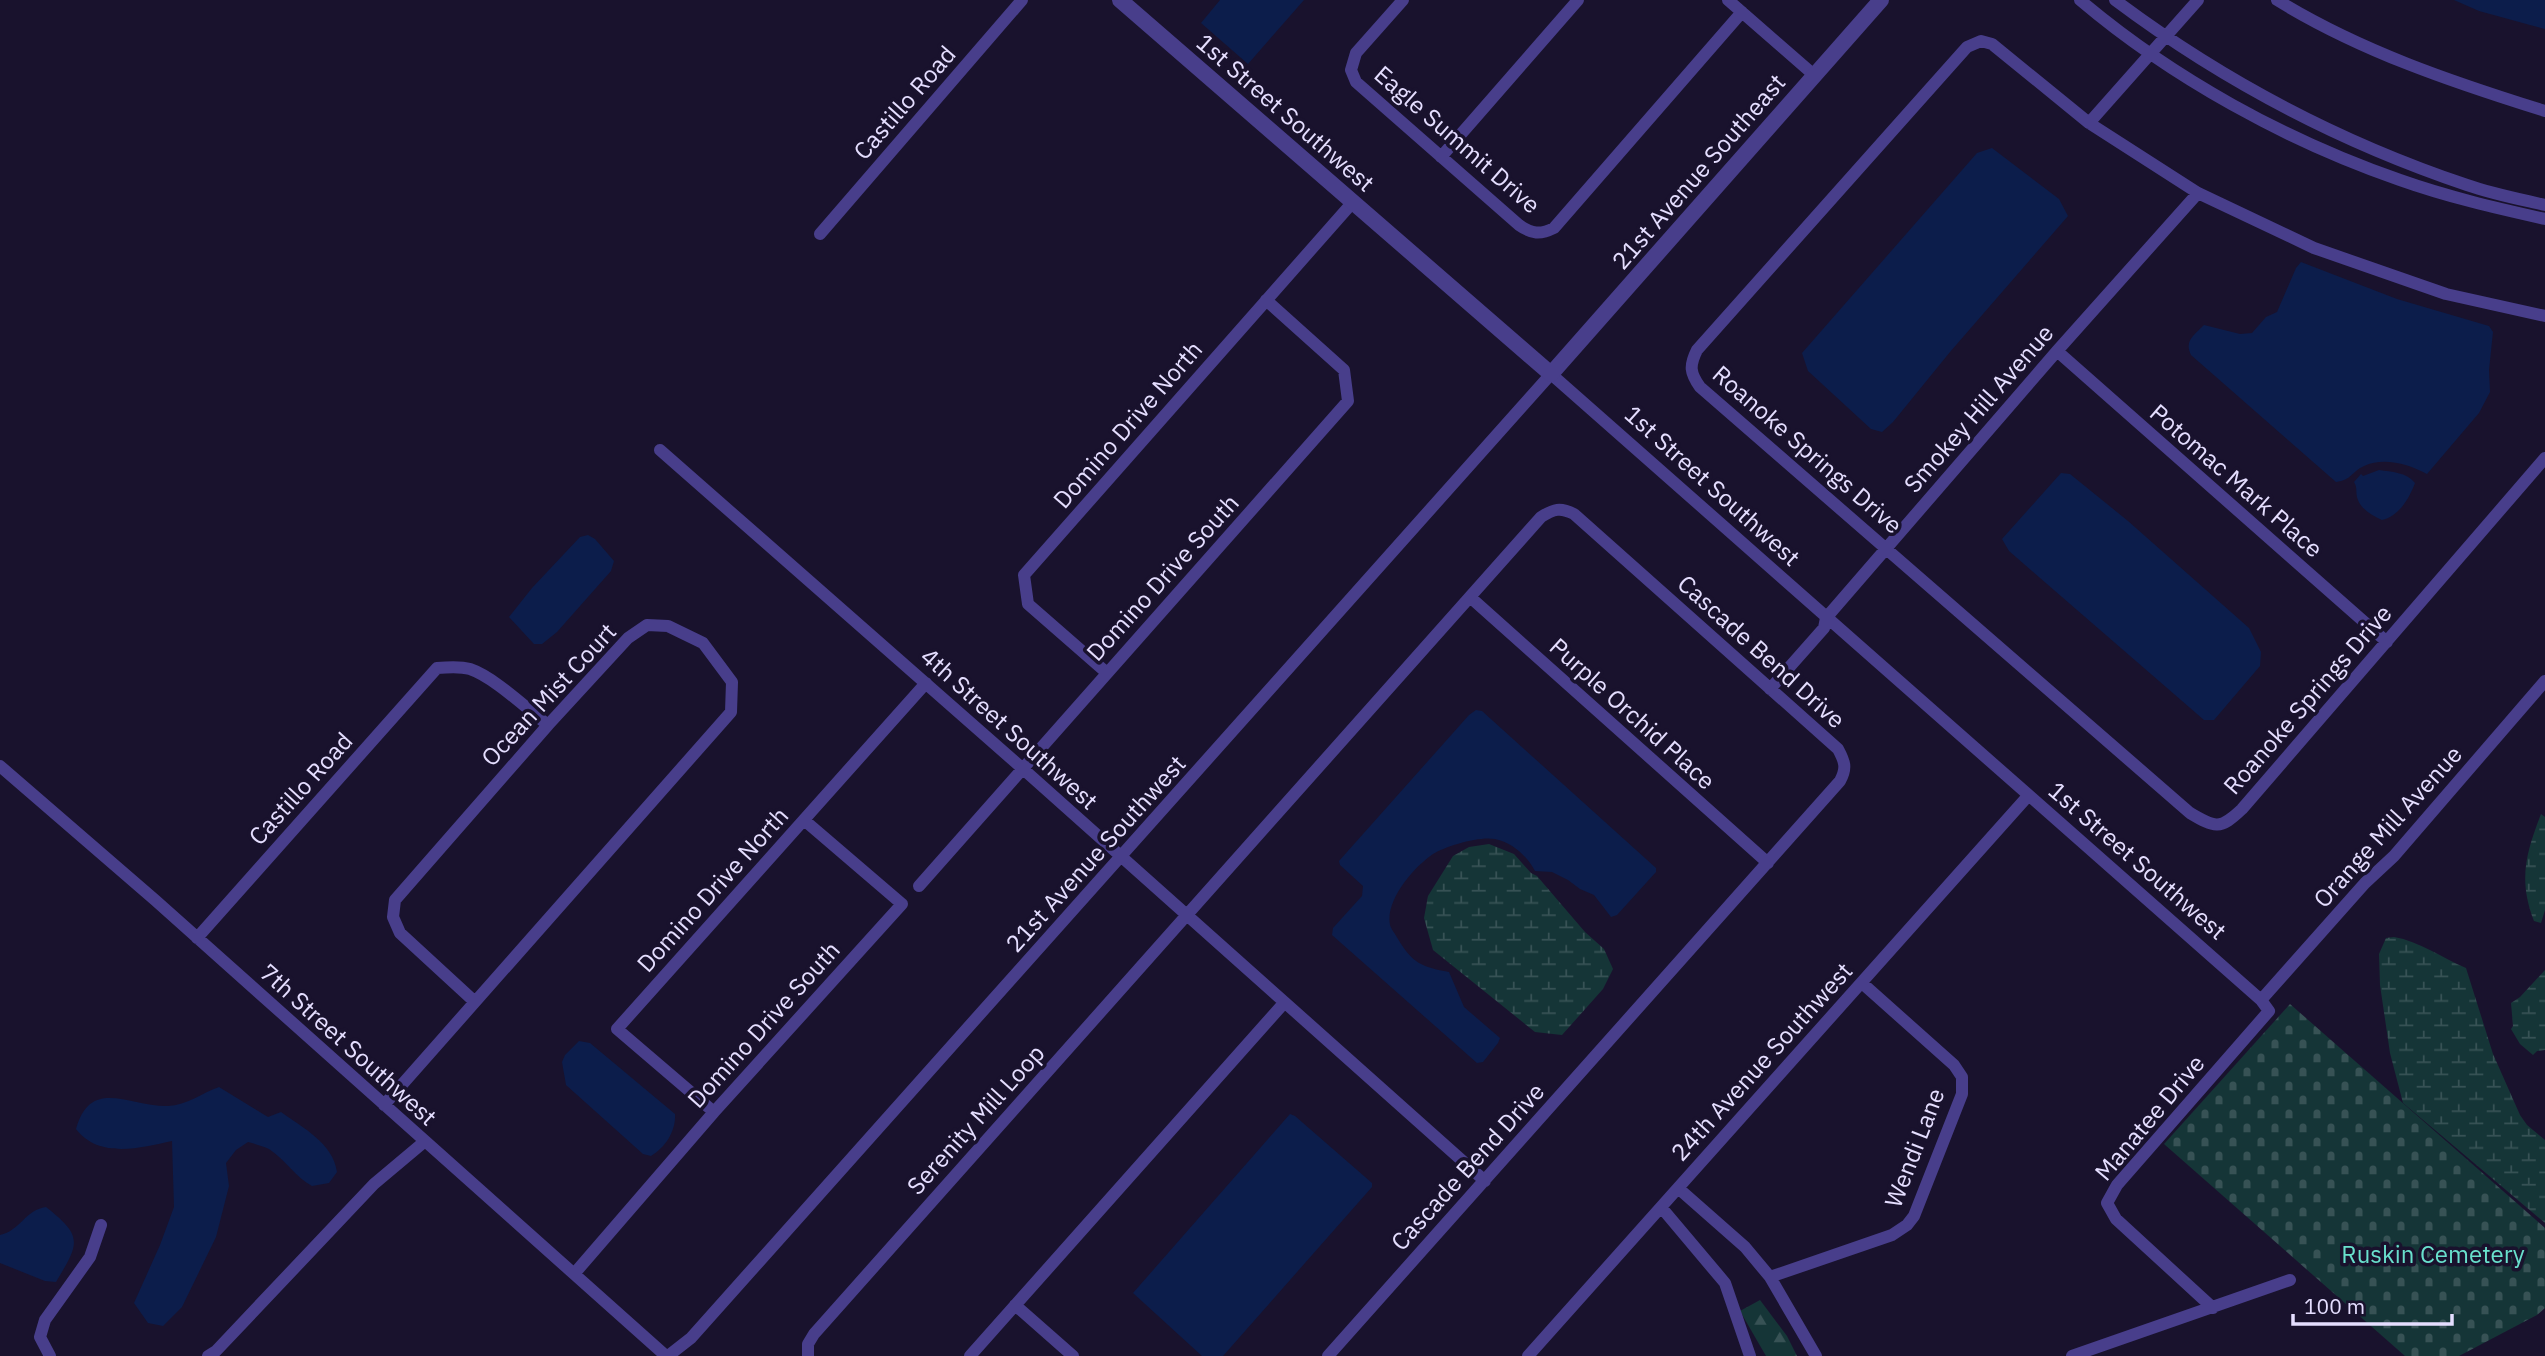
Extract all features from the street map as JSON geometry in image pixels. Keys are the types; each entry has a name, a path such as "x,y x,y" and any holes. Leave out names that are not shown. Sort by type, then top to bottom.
{"street":[{"name":"Castillo Road","path":"820,234 1022,0"},
{"name":"1st Street Southwest","path":"1120,0 1551,374 2265,1006"},
{"name":"Eagle Summit Drive","path":"1403,0 1356,53 1351,70 1356,82 1520,225 1529,232 1543,234 1554,228 1742,12"},
{"path":"1441,157 1578,0"},
{"path":"1728,0 1814,75"},
{"name":"21st Avenue Southeast","path":"1551,374 1881,0"},
{"path":"2080,0 2151,54 2231,103 2307,144 2401,181 2469,202 2545,219"},
{"path":"2115,0 2166,38 2292,114 2379,152 2469,186 2545,205"},
{"path":"2089,123 2198,0"},
{"path":"2277,0 2358,43 2423,72 2545,111"},
{"name":"Roanoke Springs Drive","path":"2545,316 2446,294 2314,248 2198,192 2089,123 1992,44 1980,41 1967,47 1697,351 1691,363 1691,374 1700,387 2190,813 2217,826 2230,821 2242,809 2545,458"},
{"name":"Smokey Hill Avenue","path":"1770,689 1824,628 1826,618 2198,192"},
{"name":"Domino Drive North","path":"1107,673 1028,604 1024,575 1353,202"},
{"name":"Domino Drive South","path":"919,886 1348,401 1344,370 1266,300"},
{"name":"Potomac Mark Place","path":"2057,351 2387,642"},
{"name":"21st Avenue Southwest","path":"667,1356 691,1338 1551,374"},
{"name":"4th Street Southwest","path":"660,450 1485,1181"},
{"name":"Cascade Bend Drive","path":"1186,916 1541,517 1553,509 1564,509 1574,514 1838,749 1845,762 1845,772 1840,781 1328,1356"},
{"name":"Purple Orchid Place","path":"1470,597 1768,863"},
{"name":"Ocean Mist Court","path":"384,1105 475,1003 731,712 732,682 703,643 668,626 647,625 628,638 395,900 393,917 400,933 475,1003"},
{"name":"Castillo Road","path":"197,938 437,668 471,669 500,687 548,725"},
{"name":"Orange Mill Avenue","path":"2265,1006 2365,883 2394,856 2545,681"},
{"name":"Domino Drive North","path":"715,1112 617,1029 926,683"},
{"name":"7th Street Southwest","path":"0,766 667,1356"},
{"name":"24th Avenue Southwest","path":"1528,1356 2028,796"},
{"name":"Domino Drive South","path":"574,1274 902,904 804,820"},
{"name":"Serenity Mill Loop","path":"808,1356 808,1344 814,1334 1186,916"},
{"name":"Wendi Lane","path":"1770,1278 1892,1235 1908,1225 1914,1216 1962,1094 1962,1077 1954,1065 1861,983"},
{"path":"970,1356 1284,1003"},
{"name":"Manatee Drive","path":"2213,1308 2116,1219 2107,1203 2117,1185 2265,1006"},
{"path":"208,1356 216,1351 374,1184 424,1142"},
{"path":"1678,1188 1745,1247 1770,1278 1816,1356"},
{"path":"1661,1207 1725,1283 1750,1356"},
{"path":"50,1356 40,1337 45,1320 90,1257 101,1226"},
{"path":"2072,1356 2290,1280"},
{"path":"1015,1305 1073,1356"}],"green space":[{"path":"2541,814 2545,817 2545,910 2541,923 2534,921 2525,879 2531,841"},
{"path":"1489,844 1514,854 1537,876 1585,932 1604,949 1613,969 1603,989 1562,1035 1535,1032 1433,950 1424,918 1428,896 1453,856 1469,847"},
{"path":"2394,937 2421,946 2466,968 2493,1054 2520,1115 2527,1125 2545,1140 2545,1223 2403,1103 2390,1053 2380,985 2379,954 2386,938"},
{"path":"2545,970 2545,1050 2537,1051 2533,1055 2520,1044 2511,1029 2511,1003"},
{"name":"Ruskin Cemetery","path":"2290,1004 2545,1228 2545,1308 2537,1315 2459,1356 2405,1356 2164,1144"},
{"path":"1760,1300 1787,1336 1797,1356 1766,1356 1740,1311"}],"water":[{"path":"1220,0 1304,0 1248,64 1201,23"},
{"path":"2454,0 2545,0 2545,29 2479,11"},
{"path":"1992,148 2059,199 2068,216 1893,422 1882,432 1871,429 1808,371 1802,353 1977,153"},
{"path":"2301,262 2397,299 2489,326 2493,332 2490,392 2479,413 2427,474 2412,467 2380,462 2364,466 2345,480 2336,482 2191,355 2189,342 2204,325 2240,334 2252,333 2266,317 2277,312"},
{"path":"2379,470 2403,475 2415,483 2403,506 2382,520 2362,506 2354,482 2361,474 2363,476"},
{"path":"2061,473 2070,474 2128,521 2249,628 2261,652 2260,666 2214,720 2204,720 2009,551 2002,539"},
{"path":"588,535 595,539 614,561 611,571 557,632 542,644 534,644 509,617 580,537"},
{"path":"1476,710 1482,711 1656,868 1656,872 1617,915 1611,917 1594,895 1552,872 1535,871 1519,851 1495,839 1472,840 1439,851 1425,860 1410,876 1392,905 1391,927 1413,959 1425,966 1449,972 1464,1007 1500,1038 1483,1062 1477,1063 1332,935 1333,928 1362,896 1363,886 1339,861"},
{"path":"579,1041 590,1043 675,1114 669,1138 651,1156 643,1154 566,1085 562,1062"},
{"path":"219,1087 268,1117 281,1112 307,1130 330,1153 337,1172 329,1183 312,1186 269,1149 248,1142 236,1150 226,1163 229,1186 216,1237 182,1307 163,1326 148,1323 134,1303 174,1207 172,1141 134,1148 108,1148 96,1145 76,1129 91,1103 101,1099 113,1098 168,1106 188,1101"},
{"path":"1290,1114 1372,1183 1372,1187 1223,1356 1202,1356 1133,1293"},
{"path":"46,1207 67,1226 74,1241 73,1249 56,1282 45,1281 0,1263 0,1235 13,1229 33,1212"}]}
